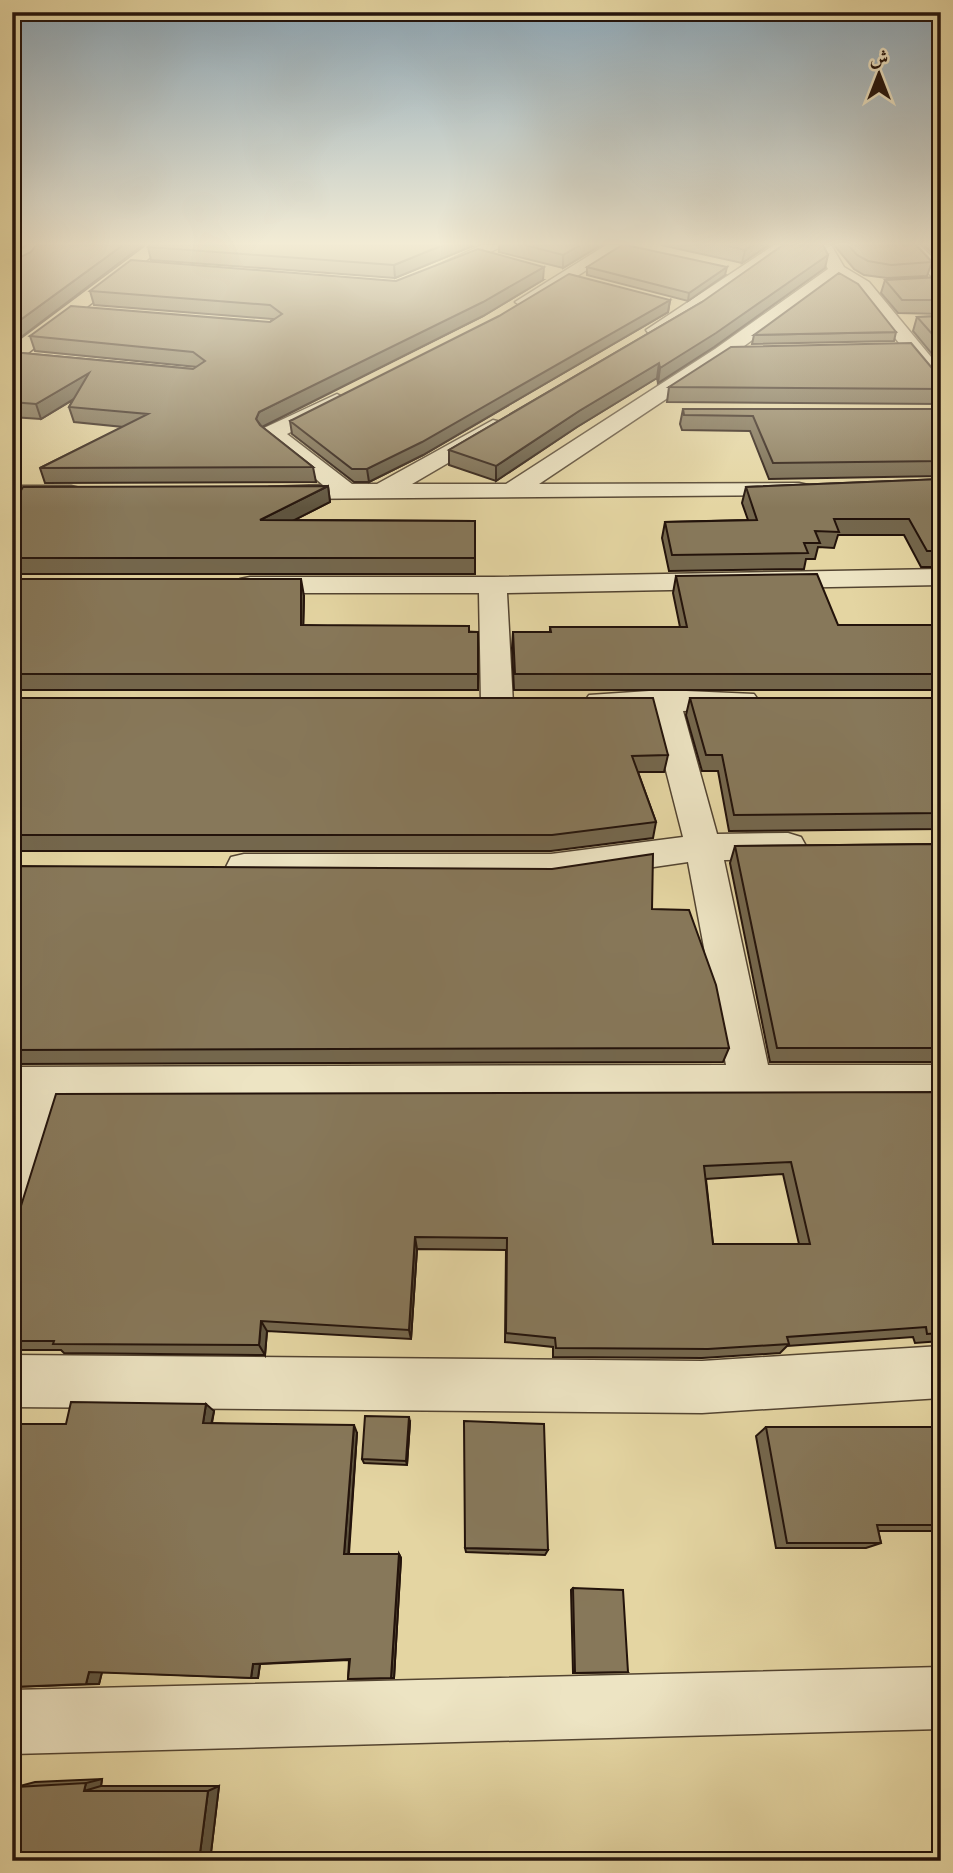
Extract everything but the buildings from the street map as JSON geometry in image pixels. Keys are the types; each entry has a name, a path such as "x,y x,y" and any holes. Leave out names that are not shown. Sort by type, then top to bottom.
{"main road":[{"path":"12,356 44,332"}],"street":[{"path":"643,338 653,332"},
{"path":"510,492 752,332"},
{"path":"901,332 927,359 941,383"},
{"path":"886,349 927,359"},
{"path":"722,354 763,352"},
{"path":"12,356 38,359"},
{"path":"347,492 272,432 357,390"},
{"path":"629,414 670,414"},
{"path":"383,492 513,415"},
{"path":"250,492 820,489"},
{"path":"12,493 96,493"},
{"path":"231,585 493,585 941,577"},
{"path":"493,585 483,704 531,704"},
{"path":"664,700 703,847 751,1085"},
{"path":"571,703 775,701"},
{"path":"206,867 551,868 703,847 815,846"},
{"path":"12,1204 30,1087 941,1084"},
{"path":"12,1381 702,1387 941,1372"},
{"path":"12,1722 941,1698"}]}
